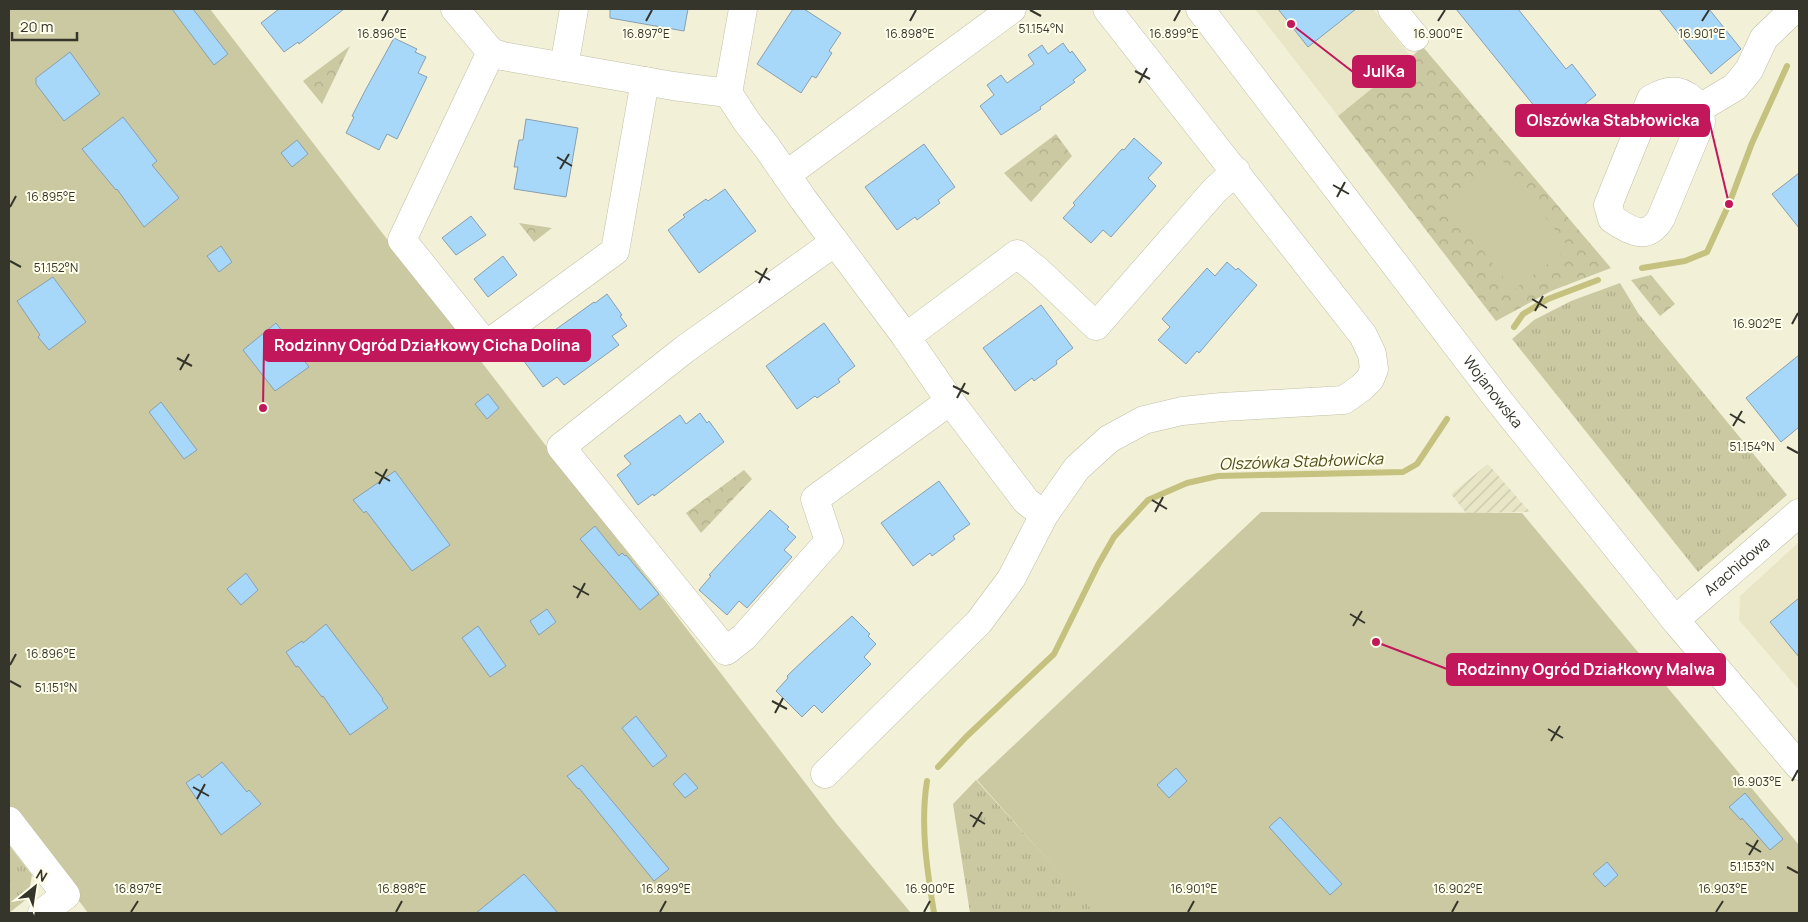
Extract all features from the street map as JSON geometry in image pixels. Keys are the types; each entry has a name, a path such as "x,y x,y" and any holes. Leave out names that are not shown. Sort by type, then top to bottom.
{"street":[{"path":"455,9 491,52 502,56 645,81 728,93"},
{"path":"564,67 574,9"},
{"path":"743,9 728,93 747,122 906,336 950,401 1026,501 1044,515"},
{"path":"786,175 1012,9"},
{"path":"825,774 979,622 1011,579 1044,515 1077,468 1109,439 1144,420 1182,411 1344,400 1370,380 1374,369 1372,354 1363,335 1107,9"},
{"name":"Wojanowska","path":"1200,9 1500,402 1675,620 1799,766"},
{"path":"1392,9 1415,37"},
{"path":"1700,108 1735,87 1749,70 1764,38 1791,16"},
{"path":"491,52 402,240 486,345 615,251 645,81"},
{"path":"1676,91 1691,97 1700,108 1701,122 1661,218 1655,228 1647,232 1630,232 1612,219 1608,205 1651,99 1662,93 1676,91"},
{"path":"906,336 1017,254 1038,271 1096,326 1215,190 1236,172"},
{"path":"835,242 685,349 561,447 726,652 744,637 829,541 815,499 950,401"},
{"name":"Arachidowa","path":"1675,620 1797,518"},
{"path":"9,821 66,895 42,913"}],"shaded area":[{"path":"1255,9 1373,9 1411,57 1338,116"},
{"path":"1488,464 1530,512 1466,513 1451,494"},
{"path":"1799,542 1799,690 1739,620 1740,596"}],"green space":[{"path":"9,9 210,9 836,823 911,913 88,913 9,807"},
{"path":"350,46 322,104 303,81"},
{"path":"1423,47 1611,268 1551,291 1496,321 1338,116"},
{"path":"1056,134 1072,156 1031,202 1004,173"},
{"path":"1501,159 1569,248 1513,290 1445,201"},
{"path":"519,223 552,228 534,242"},
{"path":"1651,275 1675,304 1660,316 1631,280"},
{"path":"1620,283 1638,313 1787,495 1698,572 1512,339 1534,320 1571,301"},
{"path":"744,470 752,479 701,533 686,513"},
{"path":"1261,512 1522,513 1799,845 1799,913 1095,913 977,780"},
{"path":"976,780 1096,913 970,913 953,804"},
{"path":"9,845 32,875 28,898 9,913"}],"building":[{"path":"172,9 193,9 228,54 214,65"},
{"path":"279,9 344,9 299,44 298,42 284,52 261,23"},
{"path":"610,9 688,9 684,31 610,18"},
{"path":"793,9 804,9 841,33 829,51 832,53 816,78 812,76 801,93 757,64"},
{"path":"1278,9 1356,9 1308,47"},
{"path":"1456,9 1518,9 1566,69 1572,64 1596,95 1560,124 1555,118 1548,123"},
{"path":"1659,9 1709,9 1741,49 1711,74"},
{"path":"394,38 417,49 415,52 426,57 418,73 427,77 397,139 387,134 379,150 346,133 354,117 352,116"},
{"path":"1063,43 1070,53 1072,51 1086,70 1073,80 1075,82 1040,107 1041,109 1001,135 980,106 994,95 987,85 1001,75 1007,83 1034,64 1028,55 1042,45 1048,54"},
{"path":"70,52 100,94 64,121 36,84 36,78"},
{"path":"123,117 157,161 152,165 179,198 144,227 117,189 82,149"},
{"path":"526,119 578,128 566,197 514,189 518,167 514,167 519,140 523,140"},
{"path":"1134,138 1162,163 1148,178 1156,186 1111,237 1103,230 1091,243 1063,218 1075,205 1073,203"},
{"path":"297,140 308,154 292,167 281,153"},
{"path":"924,144 955,187 938,200 940,203 917,220 915,217 897,230 865,187"},
{"path":"1799,173 1799,228 1772,194"},
{"path":"725,189 756,231 699,273 668,230 685,217 683,215"},
{"path":"471,216 486,235 456,255 442,238"},
{"path":"221,246 232,262 219,272 207,256"},
{"path":"503,256 517,275 488,297 474,279"},
{"path":"1227,262 1236,270 1238,268 1257,285 1199,353 1197,351 1186,364 1158,340 1170,327 1162,319 1207,268 1215,276"},
{"path":"53,277 86,322 49,350 38,337 40,335 17,301"},
{"path":"607,294 622,315 620,316 627,326 612,336 619,345 564,385 557,377 543,387 521,357 535,347 534,345"},
{"path":"1041,305 1073,348 1056,361 1057,364 1034,381 1032,378 1015,391 983,348"},
{"path":"276,323 309,367 275,391 243,350"},
{"path":"824,323 855,366 838,379 840,382 797,409 766,366"},
{"path":"1799,355 1799,427 1781,442 1746,398"},
{"path":"488,394 499,408 487,419 475,404"},
{"path":"161,402 197,450 184,459 149,412"},
{"path":"700,413 707,423 709,421 724,442 654,496 653,494 638,505 617,475 631,464 624,456 680,415 686,424"},
{"path":"395,471 450,545 412,571 366,511 364,513 353,500"},
{"path":"939,481 970,524 953,536 955,539 932,556 930,553 913,566 881,523"},
{"path":"770,510 789,527 787,529 796,537 784,550 792,557 747,608 739,601 727,615 699,590 711,576 709,575"},
{"path":"595,526 619,556 622,553 626,555 659,594 640,610 580,539"},
{"path":"246,573 258,590 241,605 227,589"},
{"path":"1799,598 1799,657 1770,622"},
{"path":"547,609 556,622 539,635 530,621"},
{"path":"852,616 870,634 868,636 876,644 864,657 871,664 822,713 814,705 802,717 776,691 788,678 787,676"},
{"path":"326,624 388,708 350,735 323,696 298,666 296,667 286,652 302,641 303,643"},
{"path":"478,626 506,666 490,677 462,638"},
{"path":"636,716 667,756 653,767 622,728"},
{"path":"222,762 247,792 249,790 261,804 221,835 186,783 199,774 202,778"},
{"path":"582,765 669,869 654,881 579,788 567,776"},
{"path":"1176,768 1187,781 1169,798 1157,785"},
{"path":"685,773 698,788 685,798 673,784"},
{"path":"1745,793 1783,839 1770,850 1742,818 1741,820 1729,807"},
{"path":"1280,817 1342,884 1330,895 1269,827"},
{"path":"1607,862 1618,875 1605,887 1593,874"},
{"path":"524,874 558,913 476,913"}],"waterway":[{"name":"Olszówka Stabłowicka","path":"1642,268 1685,261 1707,252 1729,204 1752,143 1787,66"},
{"name":"Olszówka Stabłowicka","path":"1514,327 1523,314 1548,299 1598,280"},
{"name":"Olszówka Stabłowicka","path":"938,767 966,737 1054,654 1114,537 1148,500 1187,483 1218,476 1403,472 1417,464 1447,419"},
{"name":"Olszówka Stabłowicka","path":"927,781 924,831 934,913"}],"place":[{"name":"JulKa","path":"1291,24"},
{"name":"Olszówka Stabłowicka","path":"1729,204"},
{"name":"Rodzinny Ogród Działkowy Cicha Dolina","path":"263,408"},
{"name":"Rodzinny Ogród Działkowy Malwa","path":"1376,642"}]}
